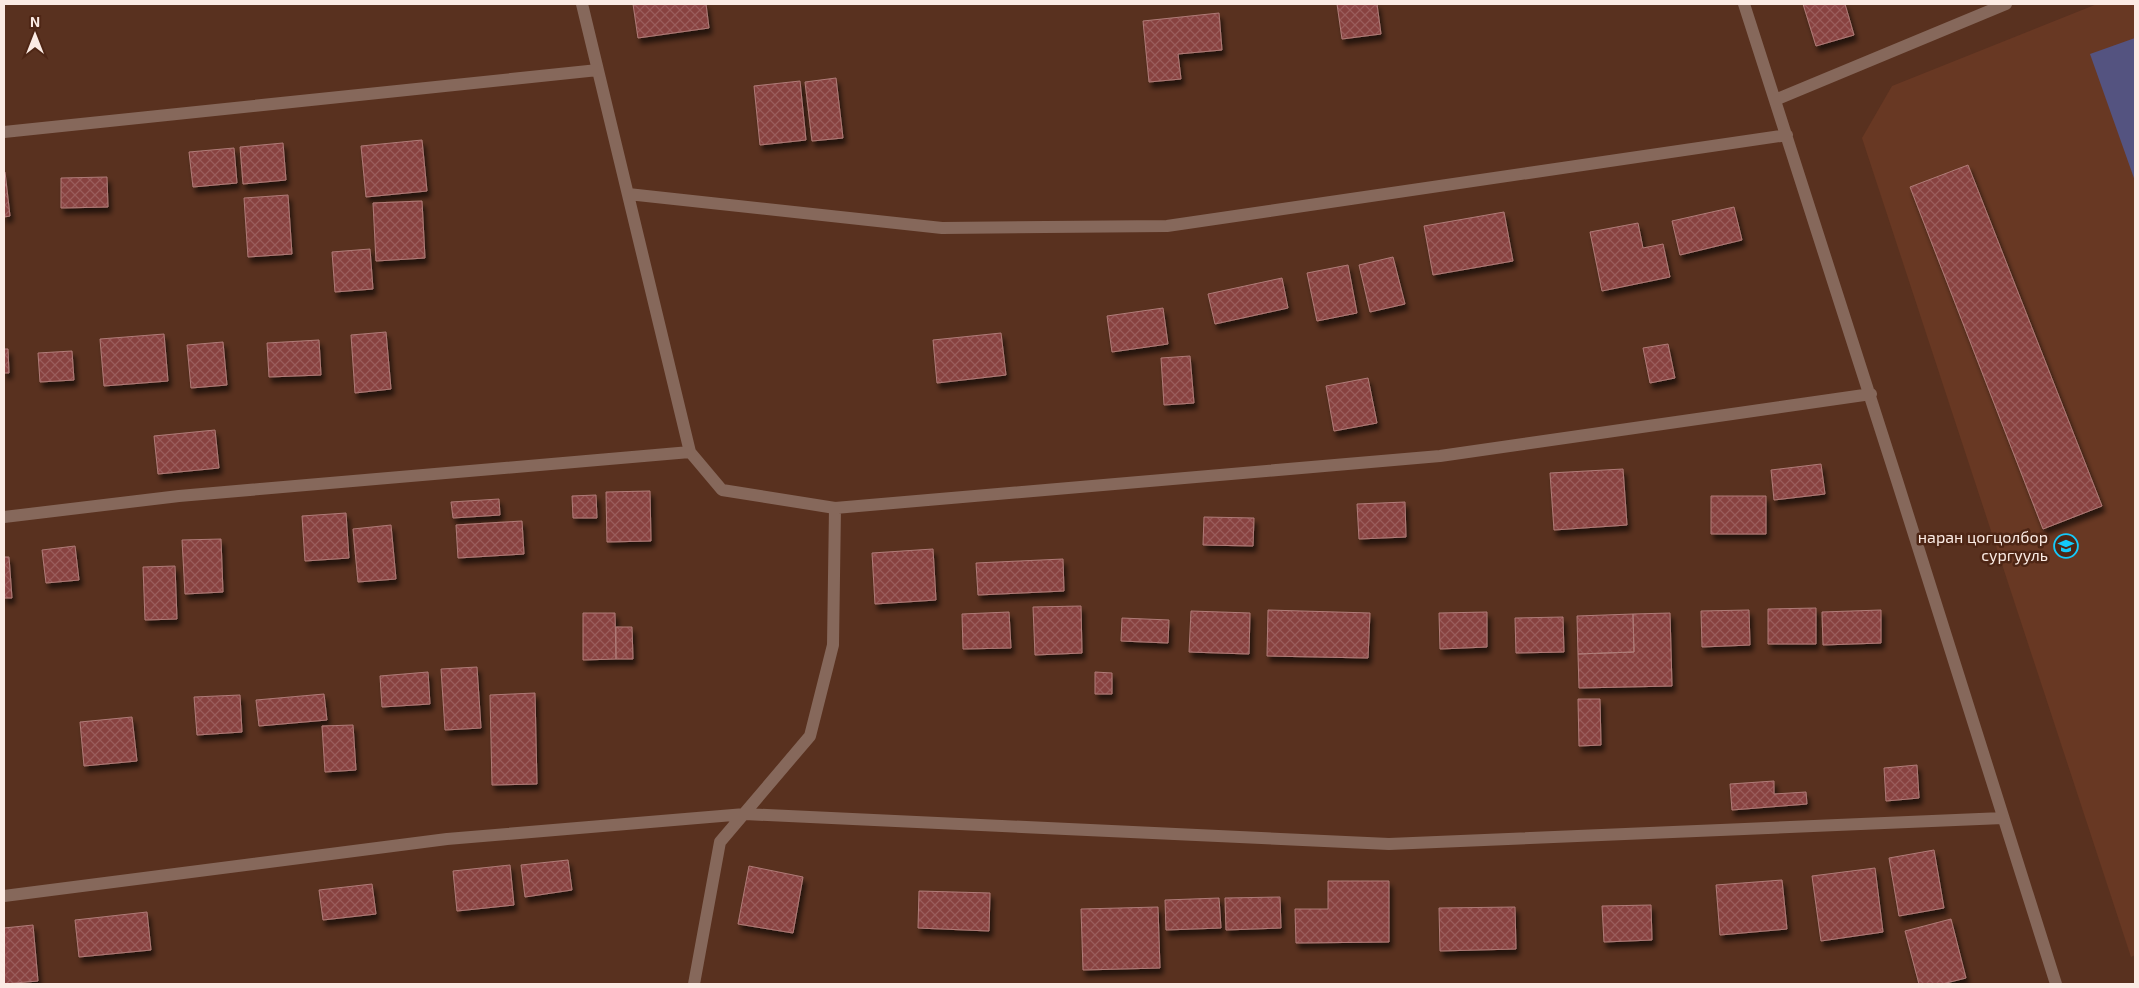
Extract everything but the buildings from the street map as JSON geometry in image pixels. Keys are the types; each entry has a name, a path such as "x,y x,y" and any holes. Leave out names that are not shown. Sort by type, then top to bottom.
{"street":[{"path":"582,4 690,452 722,490 835,508 1440,456 1871,394"},
{"path":"1744,4 1871,394 2056,984"},
{"path":"1775,100 2006,4"},
{"path":"4,132 598,70"},
{"path":"628,194 942,228 1167,226 1787,135"},
{"path":"4,517 179,496 690,452"},
{"path":"694,984 720,842 810,736 833,646 835,508"},
{"path":"4,896 447,839 745,814 1389,844 2003,818"}],"shaded area":[{"name":"наран цогцолбор сургууль","path":"2097,4 2135,4 2135,955 2131,957 1862,138 1892,86"},
{"path":"2135,38 2135,181 2090,54"}],"place":[{"name":"наран цогцолбор сургууль","path":"2066,546"}]}
